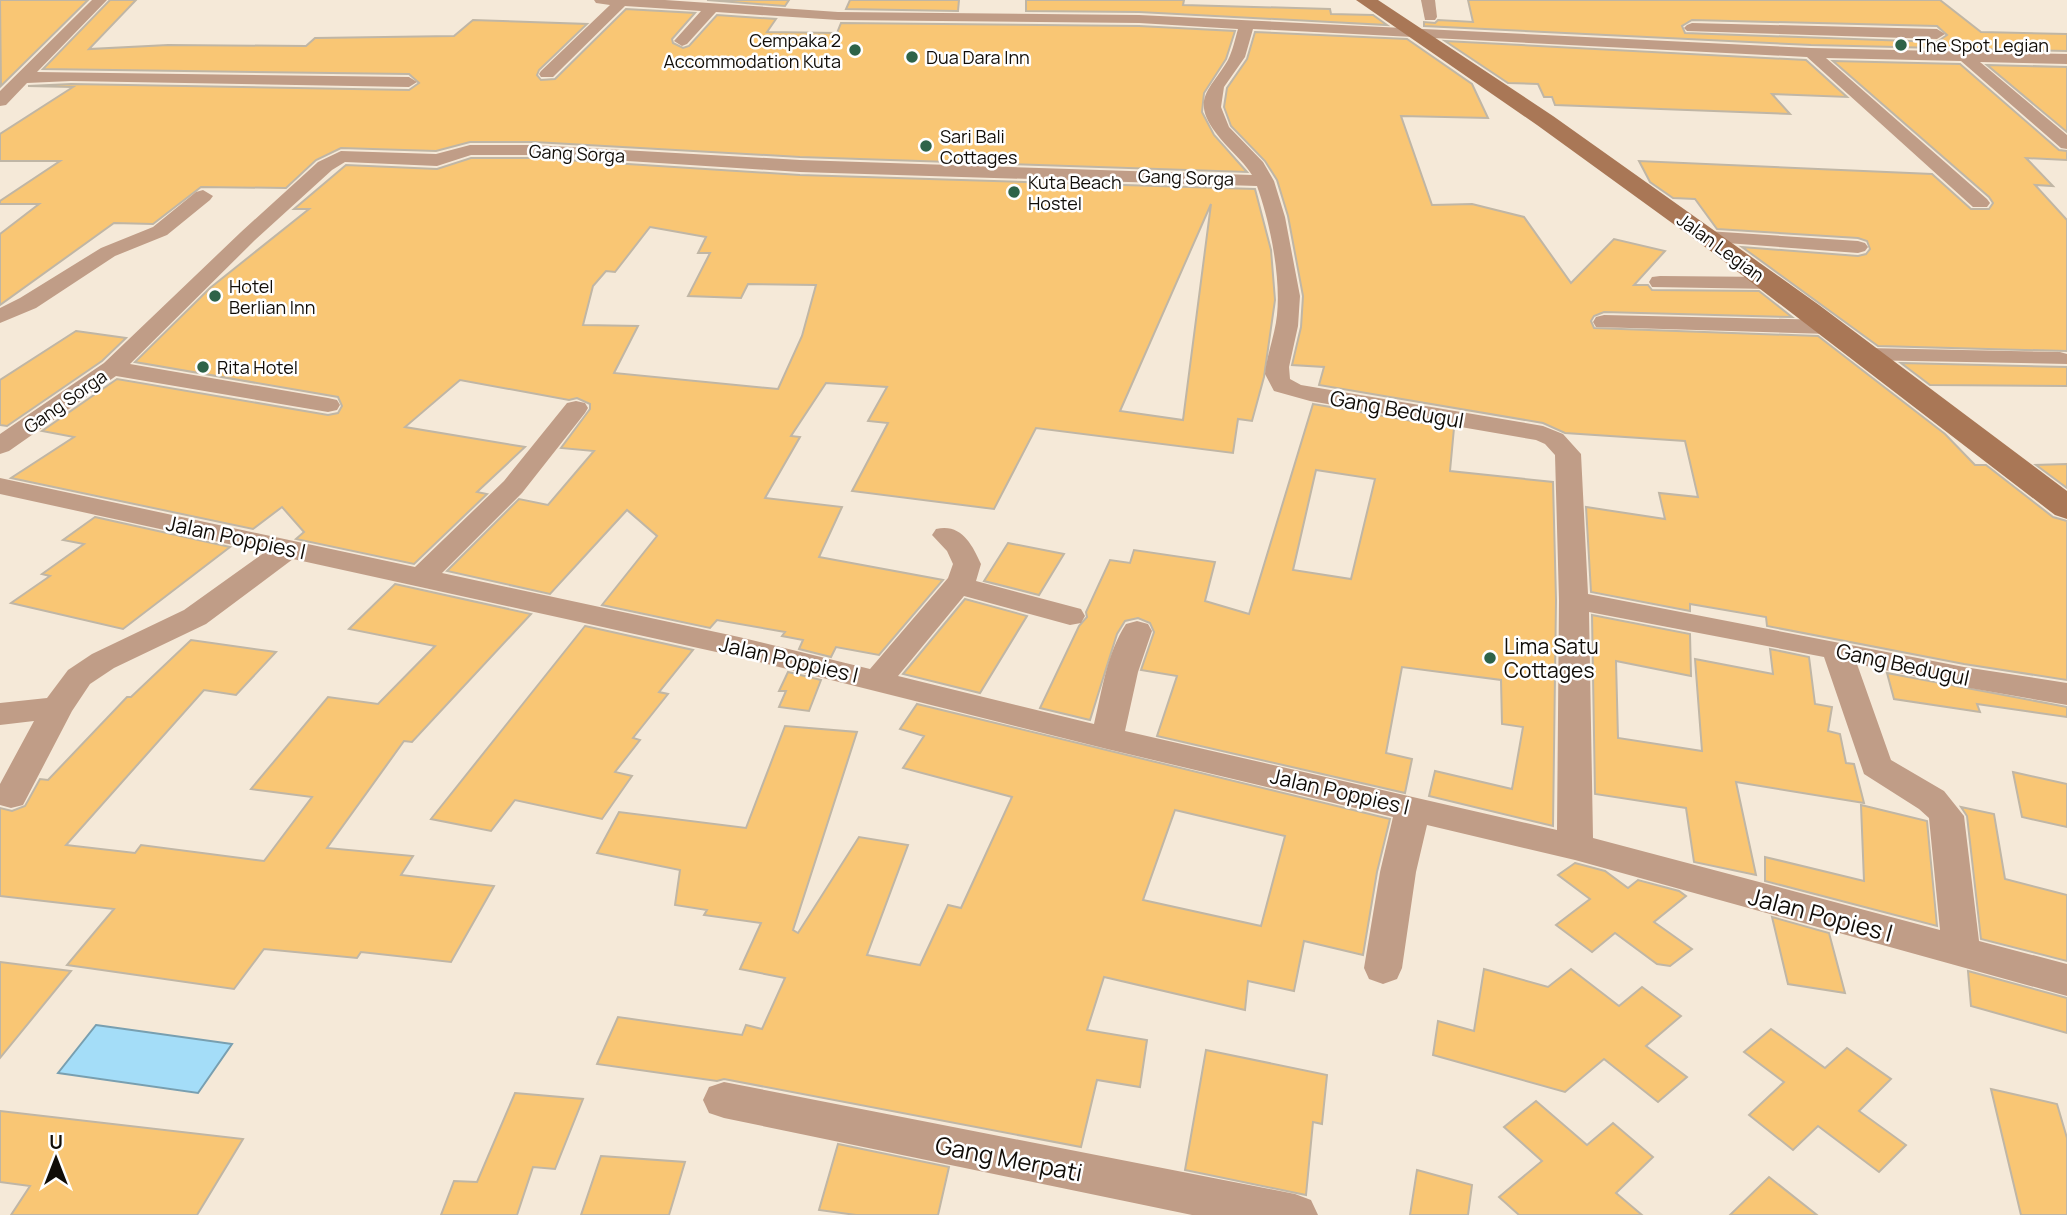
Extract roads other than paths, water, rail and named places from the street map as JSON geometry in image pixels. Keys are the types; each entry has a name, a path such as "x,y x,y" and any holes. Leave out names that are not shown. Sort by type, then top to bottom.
{"main road":[{"name":"Jalan Legian","path":"1365,0 1390,16 1429,22 1595,155 1867,355 2067,508"}],"street":[{"path":"0,102 100,0"},
{"path":"601,0 791,14 1113,18 1247,25 1429,22 1589,44 1811,54 2067,59"},
{"path":"791,14 800,0"},
{"path":"1006,18 1011,0"},
{"path":"1428,0 1429,22"},
{"path":"547,74 622,1"},
{"path":"682,41 712,8"},
{"path":"1247,25 1235,61 1222,75 1213,91 1213,111 1215,121 1248,156 1265,181"},
{"path":"1673,27 1937,34"},
{"path":"1811,54 1980,203"},
{"path":"1964,55 2067,145"},
{"path":"21,78 97,76 409,82"},
{"name":"Gang Sorga","path":"0,446 112,368 258,226 325,166 341,156 437,160 470,150 534,150 800,166 1265,181"},
{"name":"Gang Bedugul","path":"1265,181 1291,299 1289,323 1276,372 1280,383 1292,390 1310,394 1543,434 1555,439 1568,454 1574,600 1575,847"},
{"path":"0,316 28,303 108,252 160,232 202,196"},
{"path":"1707,237 1858,247"},
{"path":"1660,282 1770,283"},
{"path":"1604,322 1829,327"},
{"path":"1867,355 2060,359"},
{"path":"112,368 328,405"},
{"path":"421,578 481,521 513,486 576,408"},
{"name":"Jalan Poppies I","path":"0,486 585,611 878,680 1107,738 1575,847"},
{"path":"878,680 957,585 967,564 959,547 946,535"},
{"path":"11,796 57,708 79,677 103,661 195,617 289,548"},
{"path":"957,585 1070,616"},
{"name":"Gang Bedugul","path":"1574,600 1975,679 2067,694"},
{"path":"1107,738 1122,672 1137,631"},
{"path":"1838,650 1876,766 1883,773 1936,802 1946,816 1961,951"},
{"path":"0,714 57,708"},
{"path":"1383,968 1398,872 1413,808"},
{"name":"Jalan Popies I","path":"1575,847 2067,980"},
{"name":"Gang Merpati","path":"724,1100 1295,1215"}],"water":[{"path":"96,1025 232,1044 198,1093 58,1073"}],"place":[{"name":"The Spot Legian","path":"1901,45"},
{"name":"Cempaka 2 Accommodation Kuta","path":"855,50"},
{"name":"Dua Dara Inn","path":"912,57"},
{"name":"Sari Bali Cottages","path":"926,146"},
{"name":"Kuta Beach Hostel","path":"1014,192"},
{"name":"Hotel Berlian Inn","path":"215,296"},
{"name":"Rita Hotel","path":"203,367"},
{"name":"Lima Satu Cottages","path":"1490,658"}]}
